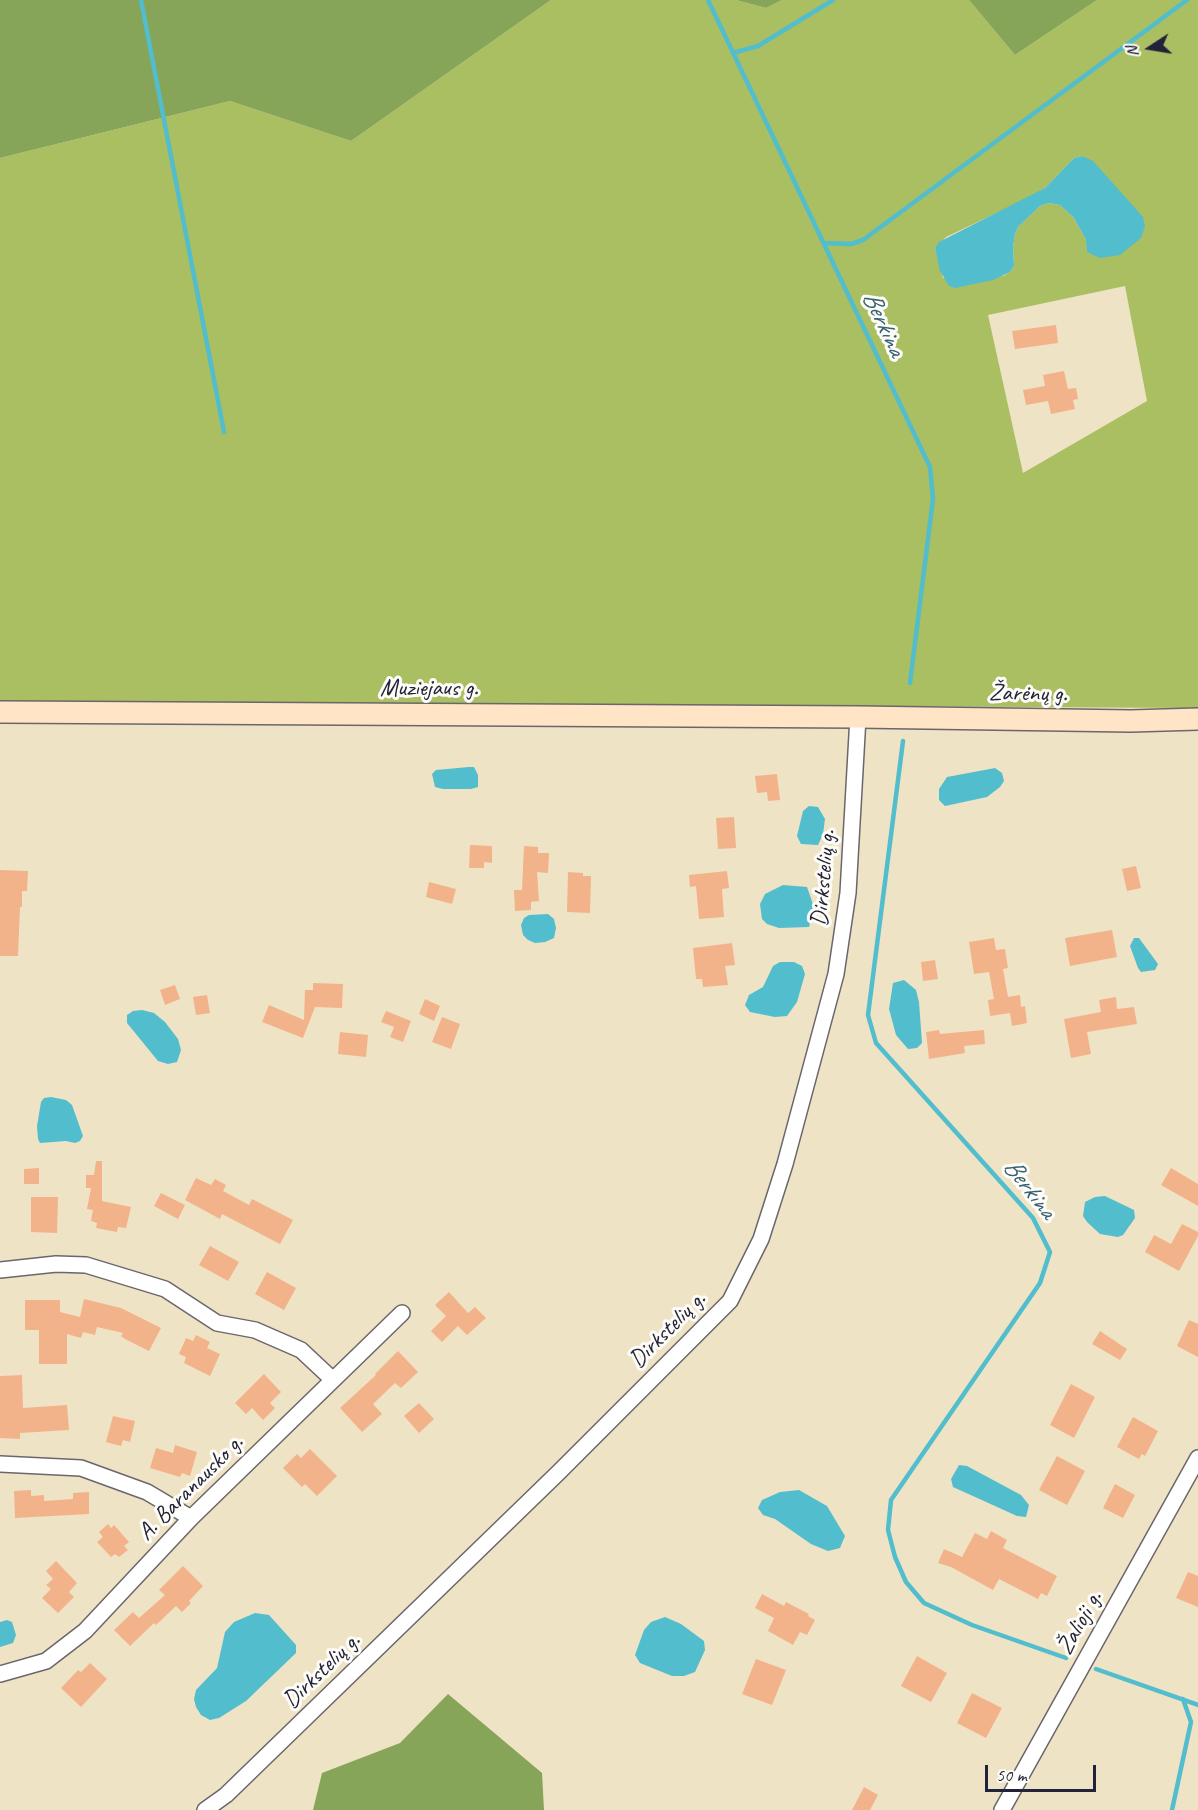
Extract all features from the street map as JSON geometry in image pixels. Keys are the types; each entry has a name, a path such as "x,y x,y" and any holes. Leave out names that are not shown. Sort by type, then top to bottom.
{"main road":[{"name":"Muziejaus g.","path":"0,712 858,717"},
{"name":"Žarėnų g.","path":"858,717 1131,721 1198,719"}],"street":[{"name":"Dirkstelių g.","path":"205,1810 234,1787 558,1473 730,1300 761,1239 785,1164 836,974 848,893 858,717"},
{"path":"0,1270 56,1264 86,1265 165,1288 217,1323 255,1330 302,1350 333,1380"},
{"name":"A. Baranausko g.","path":"0,1674 46,1661 86,1631 191,1518 402,1312"},
{"name":"Žalioji g.","path":"1002,1810 1198,1458"},
{"path":"0,1464 81,1468 147,1492 191,1518"}],"green space":[{"path":"0,0 551,0 351,141 230,101 0,158"},
{"path":"551,0 736,0 766,8 782,0 969,0 1015,55 1097,0 1198,0 1198,708 0,701 0,158 230,101 351,141","holes":["1082,156 1087,252 1086,240 1074,218 1060,205 1049,203 1040,206 1018,227 1013,247 1014,266 1010,272 1003,276 943,278 935,248 946,237 1045,188 1074,158","1125,286 1147,401 1023,473 988,315"]},
{"path":"736,0 782,0 766,8"},
{"path":"969,0 1097,0 1015,55"},
{"path":"448,1694 542,1773 544,1810 313,1810 322,1773 400,1743"}],"water":[{"path":"1082,156 1093,161 1143,217 1145,226 1141,238 1120,255 1100,258 1087,252 1086,240 1074,218 1060,205 1049,203 1040,206 1018,227 1013,247 1014,266 1010,272 993,280 955,288 949,286 940,271 935,248 939,242 1045,188 1074,158"},
{"path":"474,767 478,775 478,787 443,789 435,787 432,774 436,770"},
{"path":"995,768 1002,773 1004,781 987,797 945,806 939,800 939,789 947,777"},
{"path":"809,806 818,807 825,819 823,834 818,845 801,844 797,836 803,811"},
{"path":"783,885 807,887 814,907 809,927 779,928 767,924 762,919 760,904 765,894"},
{"path":"548,914 554,919 556,928 554,938 535,943 528,940 523,935 521,925 524,918 529,915"},
{"path":"1134,938 1139,938 1158,964 1155,970 1141,972 1138,968 1130,946"},
{"path":"780,962 794,962 802,966 805,974 797,1002 787,1016 775,1017 750,1012 745,1005 749,995 763,987 773,966"},
{"path":"904,980 916,990 919,1002 922,1043 917,1048 908,1049 896,1035 889,1009 893,983"},
{"path":"142,1010 154,1013 165,1022 178,1039 181,1050 177,1062 168,1064 158,1061 127,1023 127,1015 133,1011"},
{"path":"44,1098 66,1100 72,1105 83,1136 80,1141 40,1143 37,1126 41,1102"},
{"path":"1105,1196 1134,1210 1135,1218 1123,1235 1118,1237 1100,1234 1083,1216 1085,1202 1095,1197"},
{"path":"959,1465 967,1466 1021,1495 1029,1505 1026,1517 1017,1516 953,1487 951,1479"},
{"path":"799,1490 827,1506 845,1536 840,1548 828,1551 811,1544 775,1519 763,1515 758,1508 762,1500 780,1492"},
{"path":"255,1613 269,1615 296,1645 296,1653 246,1701 219,1718 210,1720 201,1715 196,1707 194,1699 196,1690 217,1668 225,1632 234,1622"},
{"path":"665,1617 681,1624 704,1641 705,1650 695,1672 684,1676 672,1676 640,1663 635,1655 644,1630 651,1622"},
{"path":"7,1620 12,1622 16,1635 13,1643 0,1647 0,1622"}],"building":[{"path":"1056,325 1058,343 1015,349 1012,331"},
{"path":"1064,371 1068,389 1076,388 1078,399 1073,400 1075,409 1051,414 1048,401 1026,405 1023,390 1045,386 1043,375"},
{"path":"777,774 780,800 768,801 767,792 757,793 755,776"},
{"path":"734,817 736,848 718,849 716,818"},
{"path":"470,845 492,846 492,863 484,862 484,868 469,868"},
{"path":"524,846 538,847 538,853 549,853 548,873 537,872 539,901 531,902 531,910 515,911 514,890 522,890"},
{"path":"1136,866 1141,888 1127,891 1122,869"},
{"path":"0,870 28,871 27,891 22,891 22,907 20,907 18,956 0,956"},
{"path":"727,871 729,888 722,889 724,917 699,919 696,886 690,887 689,875"},
{"path":"568,872 591,876 590,913 567,912"},
{"path":"429,882 456,889 452,904 426,897"},
{"path":"1112,930 1117,957 1070,966 1065,938"},
{"path":"994,938 996,950 1005,949 1008,968 1003,969 1008,997 1020,995 1021,1007 1025,1006 1027,1023 1012,1026 1010,1013 990,1016 988,1000 994,999 989,972 974,974 969,942"},
{"path":"732,943 735,965 725,966 728,985 703,987 702,979 696,979 693,948"},
{"path":"935,960 938,979 923,981 921,962"},
{"path":"313,983 343,984 342,1008 315,1007 303,1038 262,1022 269,1005 304,1020 305,990 313,990"},
{"path":"175,985 180,999 165,1005 160,990"},
{"path":"207,995 210,1013 196,1015 193,997"},
{"path":"1116,997 1117,1009 1134,1007 1137,1024 1087,1032 1091,1054 1071,1058 1064,1019 1101,1012 1099,1000"},
{"path":"425,999 440,1006 434,1021 419,1014"},
{"path":"386,1011 411,1021 403,1042 390,1037 394,1027 381,1022"},
{"path":"442,1017 460,1024 451,1049 432,1042"},
{"path":"939,1030 940,1034 984,1030 985,1044 964,1046 965,1053 929,1059 926,1032"},
{"path":"340,1032 368,1035 366,1057 338,1054"},
{"path":"96,1161 102,1161 102,1201 131,1207 126,1228 118,1227 117,1232 96,1228 97,1223 91,1221 93,1210 87,1209 91,1188 86,1188 86,1175 94,1175"},
{"path":"39,1168 39,1184 24,1184 24,1169"},
{"path":"1171,1168 1198,1184 1198,1206 1161,1185"},
{"path":"196,1178 211,1185 215,1179 226,1185 223,1191 249,1205 252,1199 293,1220 280,1244 222,1214 220,1219 185,1200"},
{"path":"161,1193 185,1205 178,1219 154,1206"},
{"path":"31,1197 58,1197 57,1233 31,1232"},
{"path":"1182,1224 1198,1232 1198,1236 1179,1271 1145,1252 1154,1235 1171,1244"},
{"path":"210,1246 239,1262 228,1281 199,1265"},
{"path":"267,1272 296,1288 284,1310 255,1294"},
{"path":"449,1292 468,1313 475,1307 486,1318 467,1335 458,1326 442,1342 431,1331 446,1316 435,1305"},
{"path":"84,1299 121,1308 161,1328 149,1351 125,1339 121,1336 123,1333 97,1327 95,1335 83,1332 81,1338 67,1334 67,1364 39,1364 39,1330 25,1330 25,1300 60,1300 60,1312 80,1317"},
{"path":"1189,1320 1198,1324 1198,1357 1177,1346"},
{"path":"1100,1331 1127,1349 1120,1360 1092,1344"},
{"path":"196,1335 210,1342 207,1348 220,1354 210,1376 184,1363 186,1357 179,1354 186,1338 193,1341"},
{"path":"398,1351 418,1372 401,1388 395,1383 373,1404 382,1414 362,1432 340,1408"},
{"path":"264,1374 281,1392 270,1403 275,1408 263,1420 252,1408 246,1414 235,1403"},
{"path":"22,1375 23,1408 67,1405 69,1430 20,1433 20,1439 0,1438 0,1376"},
{"path":"1071,1384 1095,1397 1074,1438 1050,1425"},
{"path":"419,1403 434,1419 419,1433 404,1416"},
{"path":"113,1416 135,1421 130,1442 123,1440 121,1446 106,1442"},
{"path":"1133,1417 1158,1431 1145,1456 1142,1454 1139,1459 1117,1447"},
{"path":"175,1445 197,1452 190,1476 182,1473 180,1477 150,1468 156,1448 173,1453"},
{"path":"310,1449 337,1476 317,1496 305,1484 302,1487 283,1468 297,1454 301,1458"},
{"path":"1057,1456 1085,1471 1067,1505 1039,1490"},
{"path":"1115,1484 1135,1495 1123,1518 1103,1508"},
{"path":"31,1490 31,1496 44,1495 44,1501 73,1499 73,1493 89,1492 89,1514 15,1518 14,1491"},
{"path":"108,1524 111,1528 114,1525 129,1542 124,1546 128,1550 119,1557 115,1554 111,1557 97,1542 103,1537 99,1532"},
{"path":"991,1531 1007,1540 1003,1548 1057,1576 1047,1596 1041,1593 1038,1599 999,1579 993,1590 951,1567 938,1563 944,1549 962,1557 975,1533 987,1539"},
{"path":"56,1561 77,1583 69,1592 74,1597 58,1613 42,1598 51,1589 46,1585 53,1579 46,1571"},
{"path":"183,1566 203,1586 182,1612 176,1606 130,1646 114,1630 133,1612 139,1618 165,1595 159,1590"},
{"path":"1188,1572 1198,1576 1198,1607 1176,1598"},
{"path":"762,1594 784,1606 786,1602 809,1614 808,1616 815,1620 807,1635 800,1632 793,1645 768,1631 774,1618 755,1608"},
{"path":"917,1656 947,1673 931,1702 901,1686"},
{"path":"756,1659 786,1670 772,1705 742,1694"},
{"path":"90,1663 107,1679 81,1707 61,1688 78,1670 81,1672"},
{"path":"972,1693 1002,1708 986,1738 957,1723"},
{"path":"864,1787 878,1795 870,1810 852,1810"}],"waterway":[{"path":"141,0 224,432"},
{"name":"Berkina","path":"708,0 930,467 933,499 910,683"},
{"path":"733,53 758,46 833,0"},
{"path":"824,243 851,244 863,240 1187,0"},
{"name":"Berkina","path":"903,741 868,1015 876,1043 1033,1218 1050,1252 1040,1283 891,1500 888,1530 895,1557 906,1582 924,1603 972,1625 1066,1658"},
{"name":"Berkina","path":"1096,1669 1198,1705"},
{"path":"1172,1810 1191,1722 1183,1699"}]}
